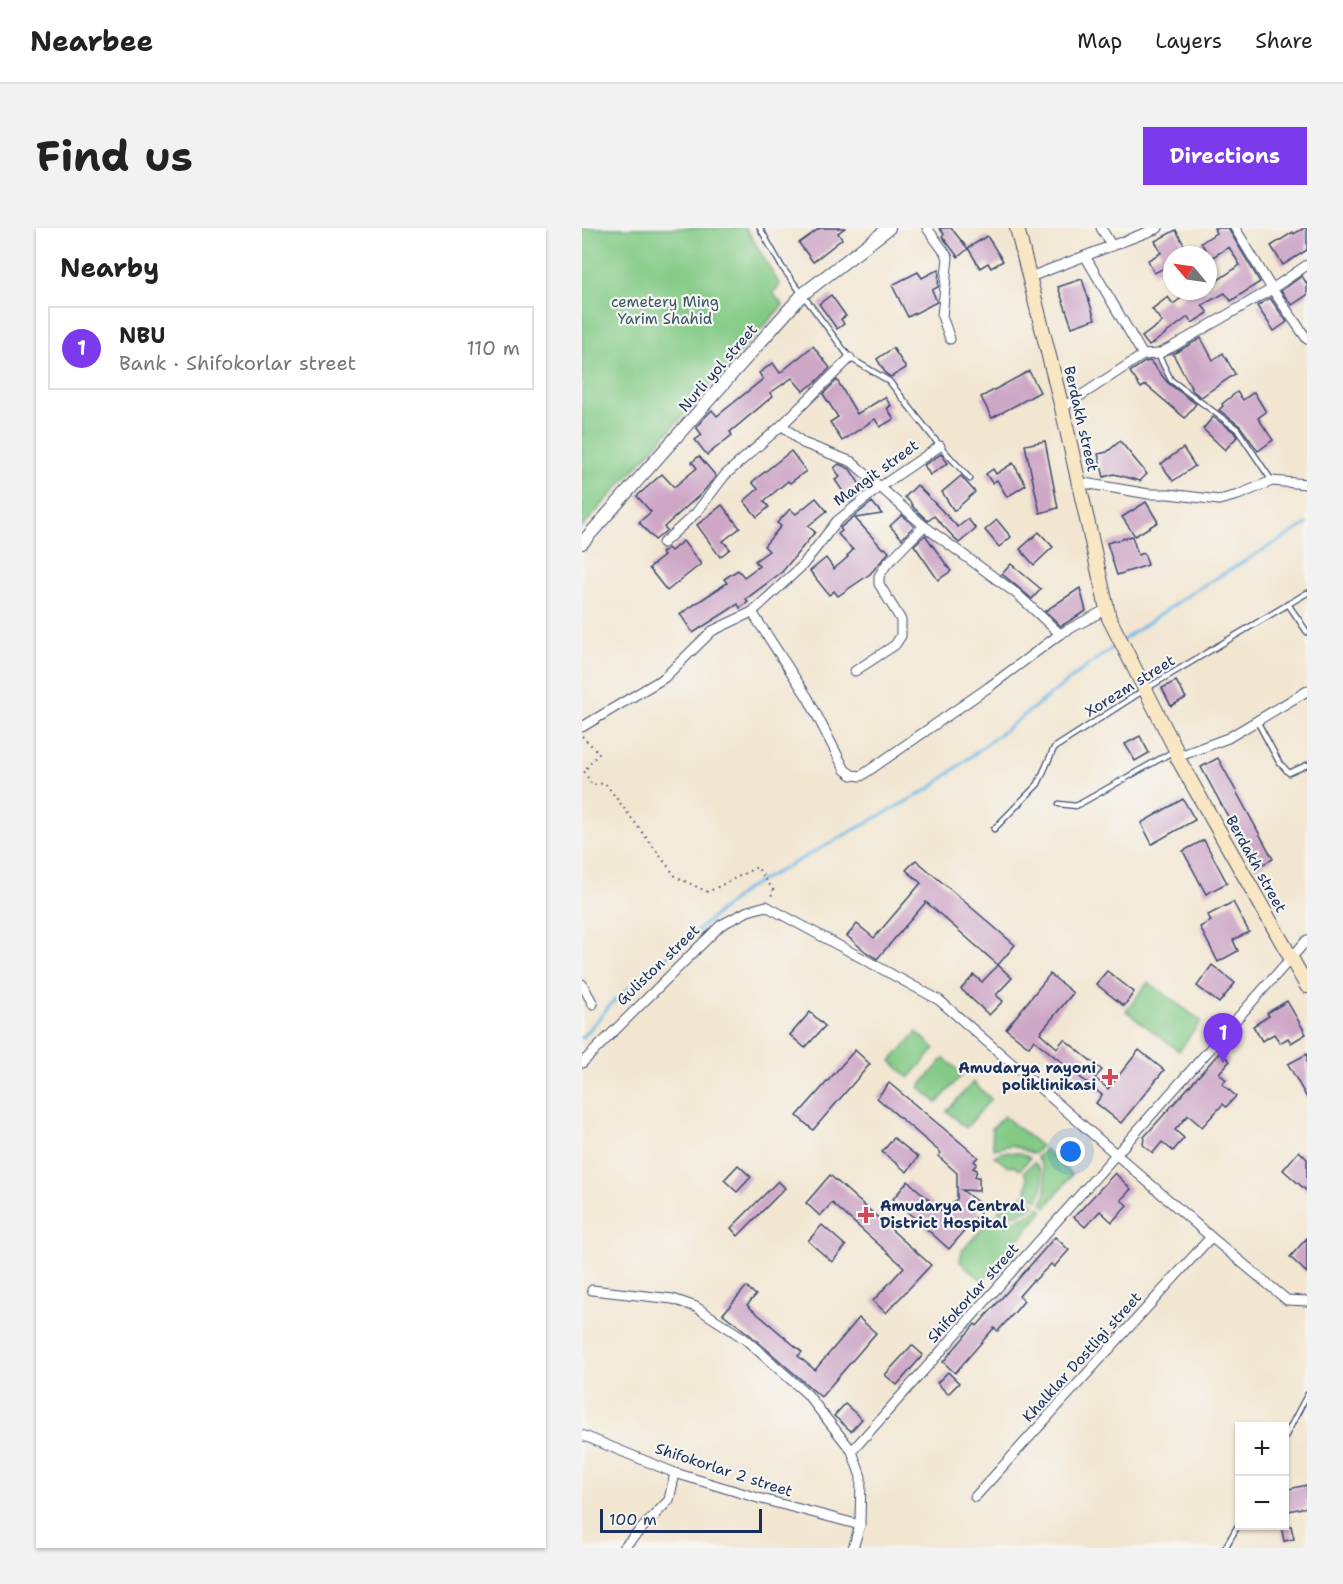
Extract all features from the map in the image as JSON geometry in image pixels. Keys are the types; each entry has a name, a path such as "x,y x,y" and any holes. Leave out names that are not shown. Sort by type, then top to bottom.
{"main road":[{"name":"Berdakh street","path":"1017,228 1062,408 1108,614 1177,754 1307,986"}],"street":[{"name":"Nurli yol street","path":"582,543 803,294 890,228"},
{"path":"927,228 948,257 942,316 951,339"},
{"path":"1101,228 1112,246"},
{"path":"1030,277 1158,228"},
{"path":"1235,228 1272,289 1307,339"},
{"path":"1085,256 1143,356"},
{"path":"1062,408 1143,356 1158,354 1272,289 1307,266"},
{"path":"663,543 696,513 725,475 782,425 850,358"},
{"path":"782,425 803,443 852,462 924,526 1017,594 1060,634"},
{"name":"Mangit street","path":"582,727 664,678 712,631 752,612 802,566 837,522 880,487 940,446"},
{"path":"1078,482 1149,494 1219,500 1272,481 1307,484"},
{"path":"855,671 895,645 901,636 901,620 879,584 879,576 886,565 924,526"},
{"path":"752,612 808,698 844,770 852,775 861,776 989,687 1060,634 1108,614"},
{"path":"1177,754 1228,738 1307,691"},
{"name":"Guliston street","path":"582,1063 721,925 748,911 766,906 939,1000 1116,1154"},
{"name":"Shifokorlar street","path":"852,1451 1307,940"},
{"path":"582,984 593,1004"},
{"path":"1116,1154 1211,1238 1287,1300 1307,1301"},
{"name":"Khalklar Dostligi street","path":"975,1497 1211,1238"},
{"path":"592,1290 673,1299 696,1307 745,1340 807,1394 852,1451 861,1477 860,1525 853,1548"},
{"name":"Shifokorlar 2 street","path":"582,1435 675,1473 860,1525"},
{"path":"623,1548 669,1500 675,1473"}],"lane":[{"path":"760,228 782,267 850,358 889,381 940,446 970,479"},
{"path":"1158,354 1171,380 1238,429 1272,481"},
{"name":"Xorezm street","path":"994,829 1038,784 1054,748 1144,690 1307,593"},
{"path":"1288,604 1307,632"},
{"path":"1257,721 1279,762 1289,772 1307,765"},
{"path":"1059,804 1076,806 1177,754"},
{"path":"1289,1429 1307,1395"},
{"path":"1225,1548 1235,1529"}],"path":[{"path":"582,736 599,753 584,771 592,785 605,783 676,877 708,892 757,867 774,891"}],"green space":[{"name":"cemetery Ming Yarim Shahid","path":"582,228 746,228 780,285 773,293 783,305 582,527"},
{"path":"1148,982 1201,1021 1179,1051 1126,1011"},
{"path":"917,1032 935,1049 909,1078 891,1061"},
{"path":"944,1058 963,1074 937,1103 919,1087"},
{"path":"973,1082 991,1099 966,1128 947,1111"},
{"path":"1004,1116 1041,1146 1034,1154 1012,1145 993,1149 992,1128"},
{"path":"1045,1149 1072,1175 1046,1207 1042,1203 1046,1191 1046,1180 1037,1157"},
{"path":"1003,1152 1020,1153 1030,1158 1020,1170 1014,1166 1007,1166 994,1156"},
{"path":"1034,1162 1043,1180 1038,1200 1026,1191 1028,1180 1024,1172"},
{"path":"1024,1194 1035,1204 1022,1212 1013,1214 998,1212 1007,1200 1016,1200"},
{"path":"1039,1207 1043,1211 983,1281 960,1262 962,1251 994,1215 1012,1220 1018,1219 1029,1215"}],"building":[{"path":"820,228 845,228 838,233 842,239 813,262 799,243"},
{"path":"939,228 951,228 968,249 958,257 942,236 944,234"},
{"path":"1214,228 1228,228 1260,282 1231,301 1225,293 1217,297 1217,281 1240,265 1229,247 1217,254 1217,246 1203,246 1201,243 1216,233"},
{"path":"1307,228 1307,250 1283,265 1271,246"},
{"path":"1176,230 1184,246 1163,246 1163,269 1154,273 1148,260 1161,253 1155,241"},
{"path":"987,236 1003,261 991,268 988,263 980,268 968,248"},
{"path":"939,269 938,287 932,290 937,302 908,317 892,285 918,272 922,278"},
{"path":"1302,276 1307,284 1307,295 1292,305 1281,291"},
{"path":"1082,279 1095,319 1072,327 1058,287"},
{"path":"831,295 846,316 841,319 844,324 837,329 819,304"},
{"path":"1270,298 1287,322 1274,331 1257,306"},
{"path":"1164,300 1170,300 1173,304 1179,300 1212,300 1202,305 1208,313 1192,323 1188,317 1149,346 1142,337 1162,322 1152,309"},
{"path":"1201,338 1213,360 1223,353 1235,374 1201,397 1193,391 1173,354"},
{"path":"813,346 830,368 803,391 792,378 770,393 773,396 730,432 732,435 707,455 695,440 702,435 696,427 706,416 712,410 717,416 763,379 759,373 773,363 780,373"},
{"path":"893,348 906,368 891,377 886,374 877,359"},
{"path":"1150,361 1168,383 1196,404 1185,418 1146,385 1141,388 1130,372"},
{"path":"1029,371 1040,392 992,418 981,397"},
{"path":"837,380 857,414 885,397 891,406 887,408 894,419 880,427 875,419 842,441 830,422 838,417 823,394"},
{"path":"1237,392 1243,400 1254,392 1266,412 1258,418 1273,440 1258,451 1240,426 1219,410 1222,404"},
{"path":"1213,417 1234,432 1237,437 1225,450 1203,429"},
{"path":"1045,441 1058,508 1040,513 1025,445"},
{"path":"1120,441 1147,474 1140,481 1114,474 1104,477 1098,454 1107,452"},
{"path":"1183,448 1195,466 1173,481 1161,464"},
{"path":"791,451 806,471 790,483 788,481 764,501 769,507 757,517 744,501 758,489 752,482"},
{"path":"941,454 948,463 930,475 924,465"},
{"path":"699,456 716,476 703,492 664,527 667,530 655,540 639,522 651,512 637,496 662,474 674,487 697,468 692,462"},
{"path":"1013,463 1026,485 1007,497 997,480 992,483 986,474 993,469 996,474"},
{"path":"839,464 850,469 864,491 850,502 835,480 840,477 834,468"},
{"path":"961,476 975,492 954,511 942,492"},
{"path":"917,485 958,527 968,519 976,529 959,543 934,516 928,521 905,497"},
{"path":"816,498 827,511 808,526 815,532 782,572 746,599 748,602 740,608 738,604 693,633 680,614 727,583 724,579 738,570 744,577 759,566 755,561 769,551 764,546 781,526 777,523 790,509 796,514"},
{"path":"872,502 882,514 855,518 883,549 889,552 870,574 838,596 834,591 829,595 810,571 826,558 834,569 848,557 853,550 838,534 842,531 840,528"},
{"path":"1146,502 1158,522 1135,536 1122,517"},
{"path":"722,505 740,528 723,541 730,549 720,557 697,525"},
{"path":"902,515 914,526 902,539 890,526"},
{"path":"997,520 1011,537 999,547 985,530"},
{"path":"1039,532 1053,547 1034,565 1020,549"},
{"path":"925,535 951,571 938,580 914,545"},
{"path":"1132,536 1138,555 1144,553 1148,565 1117,575 1107,543"},
{"path":"683,541 701,564 667,591 649,568 664,556 661,553 668,548 671,551"},
{"path":"1011,564 1041,589 1032,599 1002,574"},
{"path":"1080,588 1086,611 1061,626 1045,611"},
{"path":"1176,681 1186,698 1171,706 1162,688"},
{"path":"1140,736 1149,753 1135,761 1125,744"},
{"path":"1218,758 1273,859 1256,868 1201,767"},
{"path":"1183,799 1195,820 1152,844 1141,823"},
{"path":"1204,840 1227,883 1206,894 1183,851"},
{"path":"916,860 1015,945 998,965 926,902 877,959 847,936 857,924 874,938 921,883 906,870"},
{"path":"1233,902 1249,932 1233,940 1238,951 1218,962 1200,927 1211,921 1208,915"},
{"path":"998,965 1012,978 996,995 1003,1001 989,1015 961,989 974,975 982,982"},
{"path":"1212,965 1235,983 1219,1003 1197,986"},
{"path":"1107,971 1134,992 1124,1006 1096,984"},
{"path":"1050,974 1073,993 1040,1033 1057,1048 1064,1039 1102,1070 1095,1078 1108,1089 1139,1050 1164,1070 1121,1123 1096,1103 1102,1095 1034,1040 1029,1047 1006,1029"},
{"path":"1287,1001 1306,1034 1291,1043 1288,1038 1280,1043 1274,1034 1262,1041 1253,1026 1269,1016 1267,1013"},
{"path":"810,1012 825,1026 805,1048 790,1035"},
{"path":"855,1050 870,1064 813,1130 797,1116"},
{"path":"1220,1052 1230,1061 1219,1073 1226,1080 1222,1084 1236,1096 1226,1107 1223,1104 1202,1127 1188,1115 1175,1130 1184,1138 1173,1151 1162,1142 1153,1153 1143,1145 1144,1137"},
{"path":"1307,1054 1307,1098 1288,1064"},
{"path":"889,1083 978,1157 974,1161 977,1164 973,1168 977,1170 975,1177 979,1177 979,1191 962,1190 980,1204 976,1209 980,1213 949,1249 893,1199 908,1181 944,1213 957,1199 957,1173 938,1156 941,1153 877,1098"},
{"path":"894,1138 918,1157 907,1172 882,1152"},
{"path":"1299,1151 1307,1159 1307,1191 1283,1170"},
{"path":"738,1165 751,1177 737,1192 724,1180"},
{"path":"1115,1173 1131,1189 1121,1200 1127,1205 1112,1222 1100,1211 1085,1227 1074,1217"},
{"path":"830,1175 931,1265 886,1313 873,1301 904,1267 832,1203 820,1216 806,1203"},
{"path":"778,1181 785,1188 738,1236 731,1228"},
{"path":"822,1225 846,1246 832,1262 808,1241"},
{"path":"1055,1237 1069,1250 1054,1267 1051,1264 1033,1280 1019,1296 1024,1301 1014,1313 998,1331 994,1328 955,1373 943,1362"},
{"path":"1307,1238 1307,1273 1290,1257"},
{"path":"746,1287 756,1295 747,1305 802,1352 798,1356 815,1370 859,1318 876,1333 821,1397 723,1314"},
{"path":"912,1345 923,1355 897,1385 885,1375"},
{"path":"948,1372 959,1383 948,1394 937,1383"},
{"path":"845,1404 862,1419 851,1431 834,1416"},
{"path":"1307,1485 1307,1507 1289,1511 1289,1489"},
{"path":"1291,1526 1294,1539 1284,1541 1282,1530 1289,1530"}],"waterway":[{"path":"1123,640 1191,593 1307,524"},
{"path":"582,1038 612,1003 746,889 929,789 1118,644"}],"place":[{"name":"NBU","path":"1223,1063"},
{"name":"Amudarya rayoni poliklinikasi","path":"1110,1077"},
{"name":"Amudarya Central District Hospital","path":"866,1215"}]}
